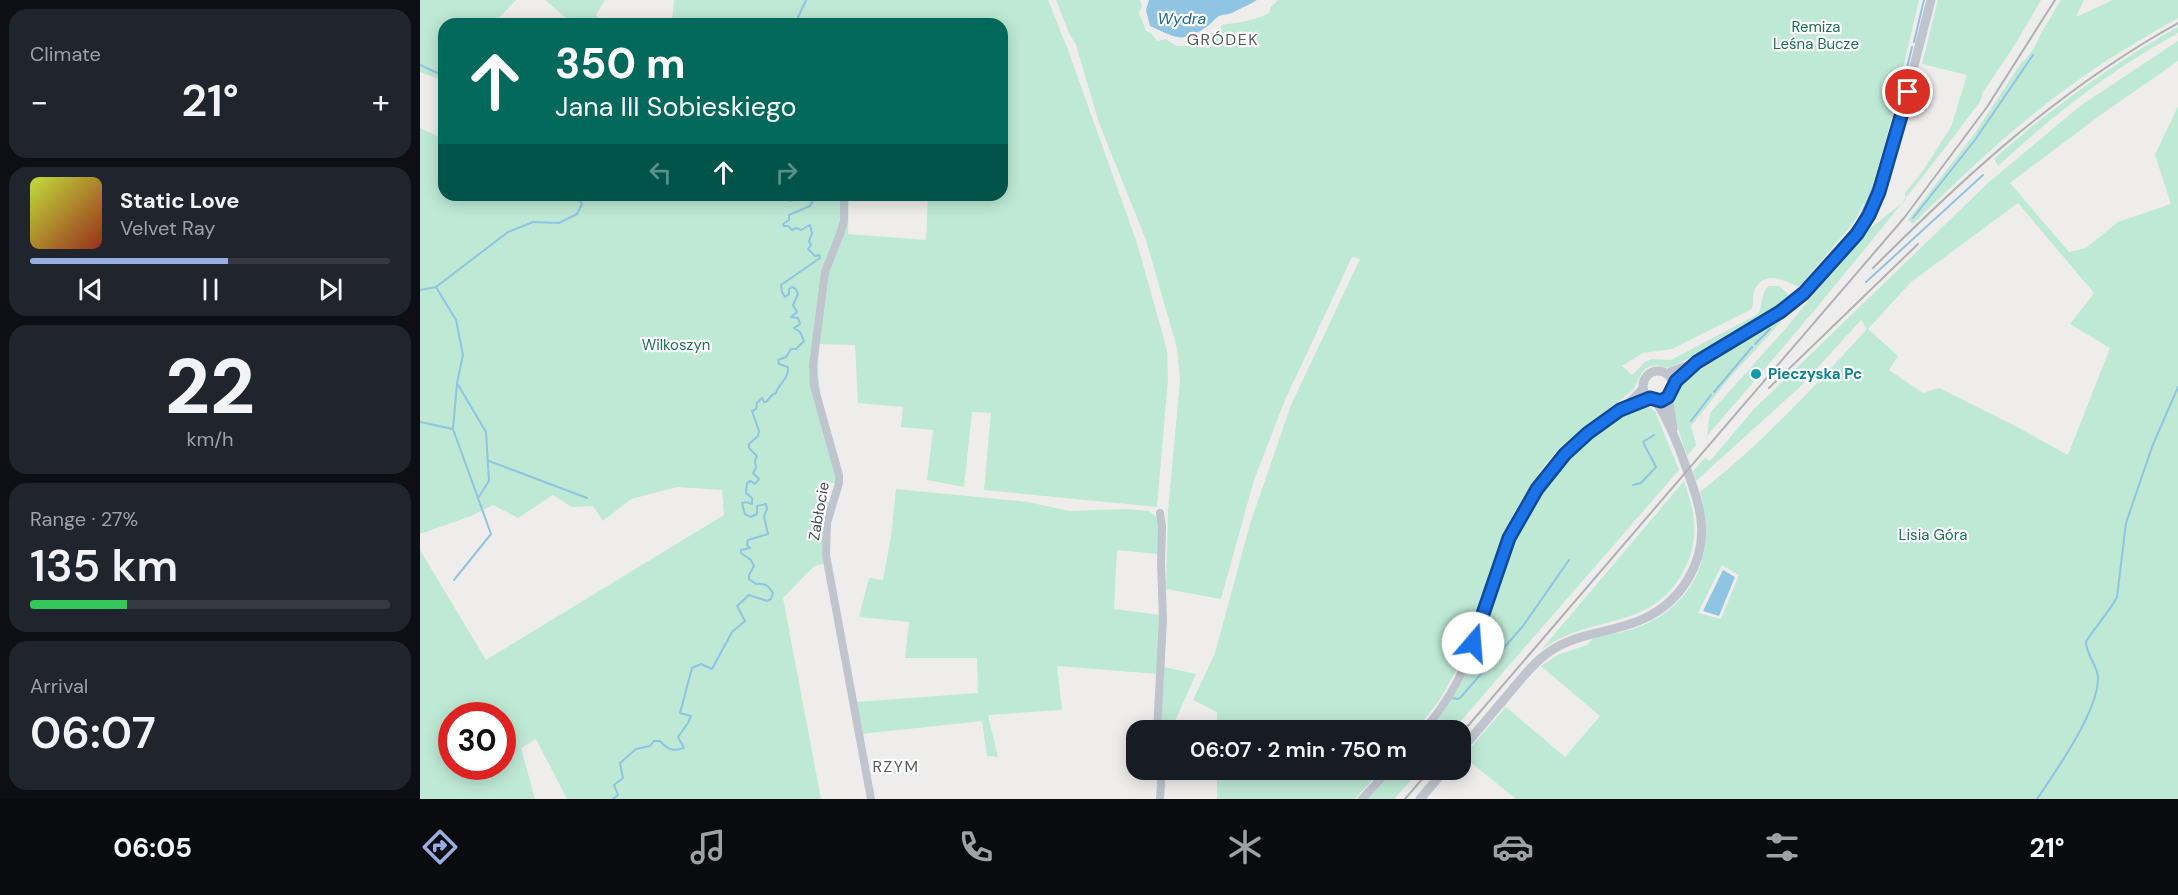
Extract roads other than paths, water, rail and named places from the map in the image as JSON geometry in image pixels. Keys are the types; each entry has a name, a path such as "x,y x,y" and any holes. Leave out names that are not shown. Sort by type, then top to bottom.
{"street":[{"path":"1431,720 1461,673 1502,555 1528,502 1565,454 1588,433 1620,410 1643,387 1646,377 1650,374 1656,372 1666,374 1697,362 1796,300 1826,271 1864,224 1892,153 1931,0"},
{"name":"Zabłocie","path":"844,201 844,221 823,281 814,345 814,386 839,475 839,483 827,524 826,555 871,799"},
{"path":"1471,738 1548,652 1575,639 1643,619 1674,598 1689,579 1698,556 1702,528 1696,496 1673,431 1668,397 1673,385 1697,362"},
{"path":"1666,374 1673,385"},
{"path":"1643,387 1673,431"},
{"path":"1620,410 1668,397"},
{"path":"1158,720 1163,620 1160,513"},
{"path":"1160,799 1161,780"},
{"path":"1362,799 1380,780"},
{"path":"1420,799 1436,780"}],"water":[{"name":"Wydra","path":"1149,0 1257,0 1232,13 1219,16 1197,33 1178,37 1150,26 1146,10"},
{"path":"1723,570 1735,577 1719,616 1703,611"}],"waterway":[{"path":"798,18 806,0"},
{"path":"1914,42 1924,0"},
{"path":"1898,105 1912,47"},
{"path":"1913,218 1975,140 2033,55"},
{"path":"420,65 438,73"},
{"path":"1809,280 1858,222 1875,183 1897,109"},
{"path":"1866,282 1983,175"},
{"path":"453,429 457,383 463,355 456,320 436,287 508,232 533,222 559,223 577,214 582,204 580,201"},
{"path":"613,799 618,795 614,785 623,778 620,763 636,749 650,746 654,741 660,741 670,749 684,748 678,737 691,716 680,713 692,668 701,664 712,669 732,632 745,621 737,606 749,595 767,601 771,599 773,593 770,588 756,584 749,579 754,566 751,560 741,553 741,550 750,548 747,545 748,540 768,534 764,516 767,509 766,504 757,506 757,514 751,517 745,514 742,503 752,504 752,498 746,493 747,483 751,481 755,484 759,479 753,473 757,456 749,448 749,444 758,436 759,431 752,411 756,409 757,403 762,398 766,402 776,393 785,378 788,367 779,364 778,360 786,357 791,349 796,349 804,341 800,332 794,328 800,324 798,318 791,317 797,312 793,305 798,294 796,289 792,287 789,289 789,294 785,297 781,285 820,258 808,249 811,245 810,225 801,230 796,228 792,230 783,224 789,220 789,215 810,206 812,201"},
{"path":"420,290 436,287"},
{"path":"1755,344 1770,329"},
{"path":"1714,392 1752,347"},
{"path":"457,383 486,432 489,481 478,498"},
{"path":"2037,799 2075,740 2092,706 2098,677 2086,642 2117,597 2126,523 2152,447 2178,387"},
{"path":"1691,421 1711,395"},
{"path":"420,422 453,429 491,534 454,580"},
{"path":"1633,485 1641,483 1656,467 1643,442 1654,435"},
{"path":"489,461 587,498"},
{"path":"1453,698 1460,698 1523,626 1569,560"}],"railway":[{"path":"1471,722 1904,218 1987,107 2055,0"},
{"path":"1873,268 1980,166 2055,104 2094,75 2178,23"},
{"path":"1769,388 1918,244"},
{"path":"1405,799 1421,780"}],"place":[{"name":"Pieczyska Pc","path":"1756,374"}],"district":[{"name":"GRÓDEK","path":"1223,39"},
{"name":"RZYM","path":"896,766"}],"park label":[{"name":"Remiza Leśna Bucze","path":"1816,36"},
{"name":"Wilkoszyn","path":"676,345"},
{"name":"Lisia Góra","path":"1933,535"}]}
